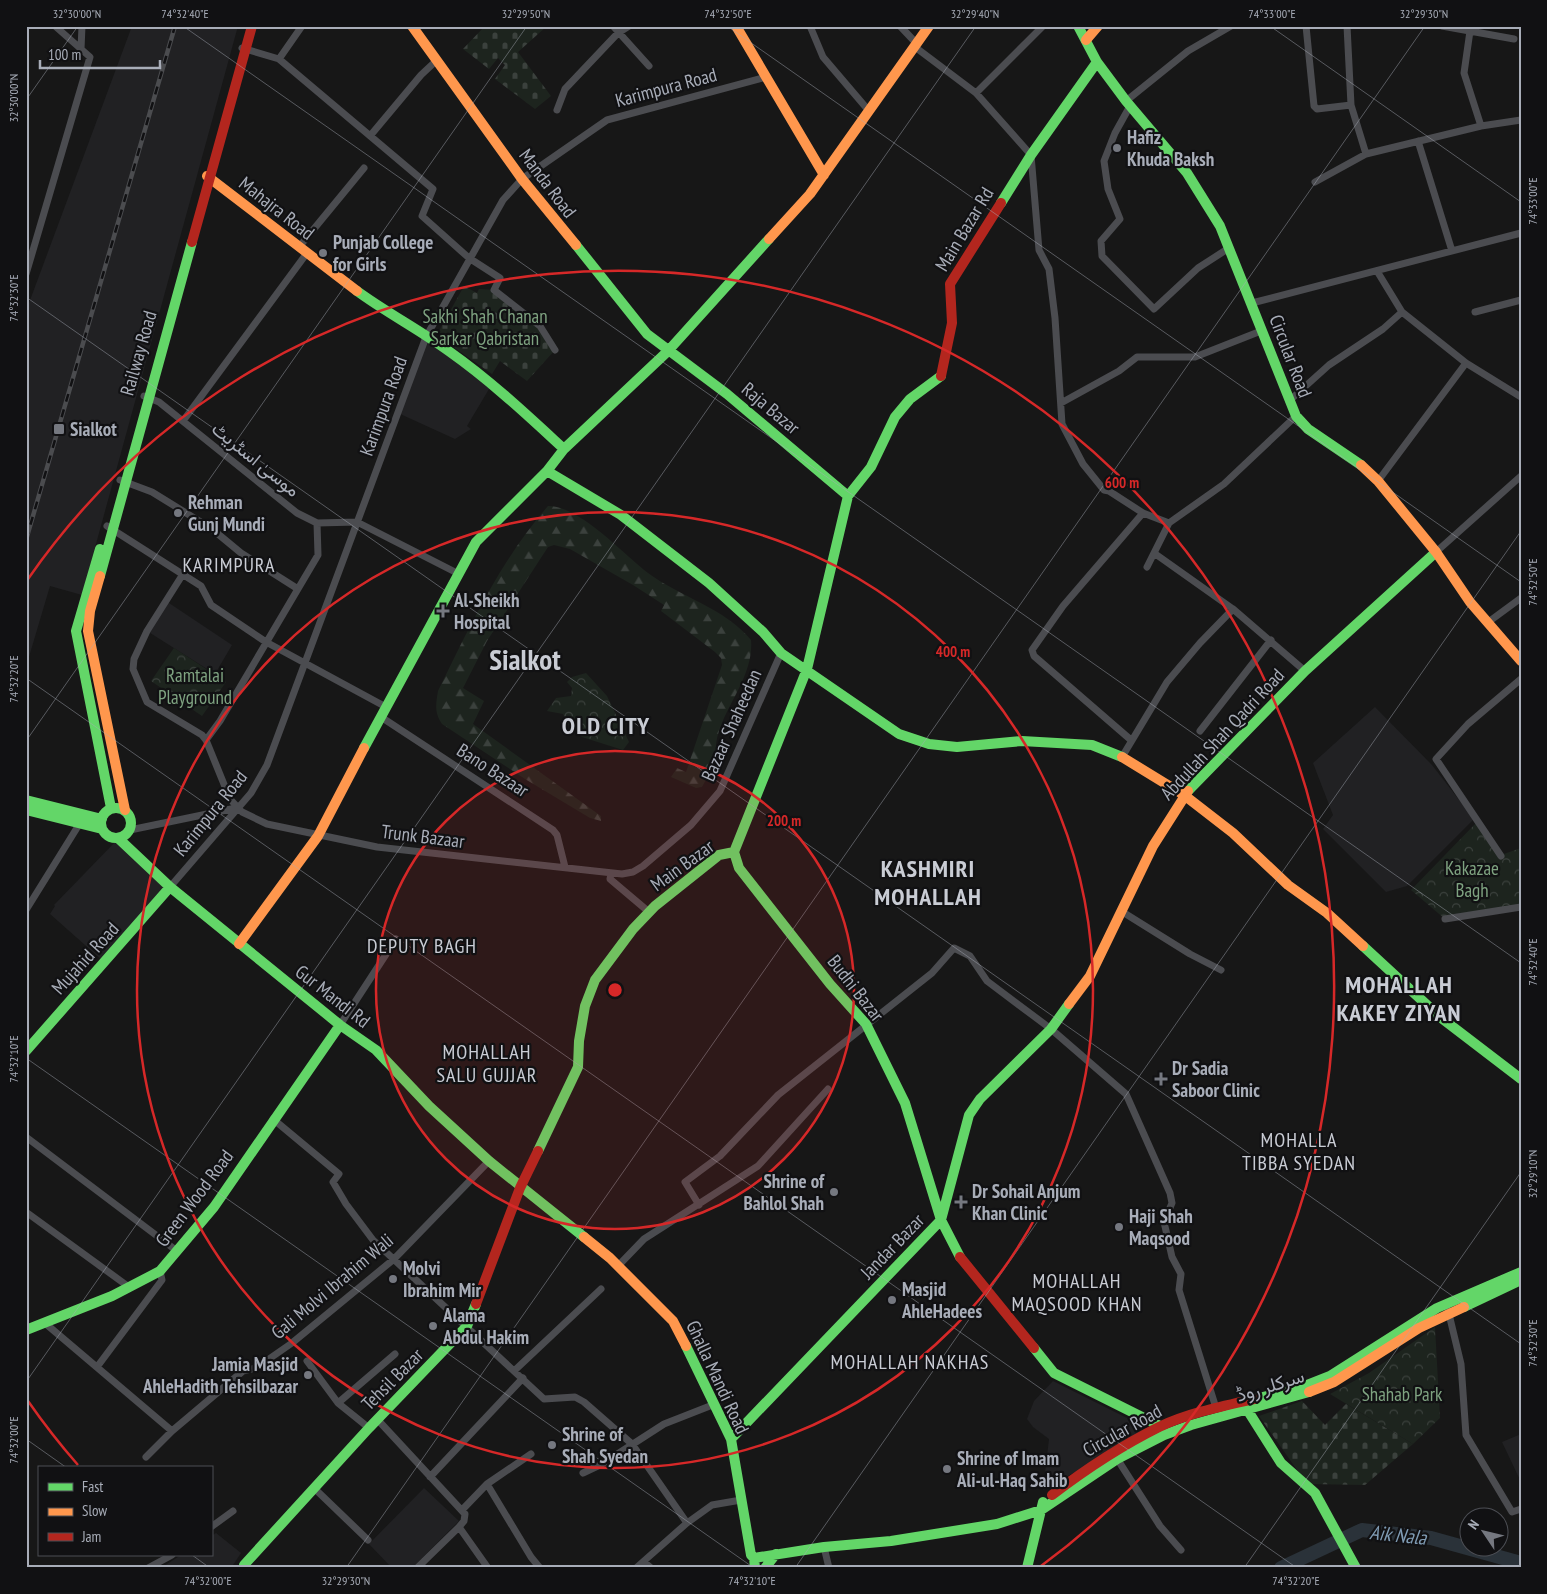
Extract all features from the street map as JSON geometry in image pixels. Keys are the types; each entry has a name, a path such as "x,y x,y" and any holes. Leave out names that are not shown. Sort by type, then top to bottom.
{"street":[{"path":"26,274 90,57 55,26"},
{"path":"80,49 82,26"},
{"name":"Railway Road","path":"112,808 76,631 110,528 244,49 247,26"},
{"path":"252,26 244,49 279,59 434,189 422,216 469,258 500,278 494,290 540,326 555,350"},
{"path":"279,59 302,26"},
{"name":"Manda Road","path":"412,26 522,178 646,334 668,351"},
{"path":"613,26 649,66"},
{"path":"557,110 566,89 618,32 629,26"},
{"path":"736,26 824,175"},
{"path":"810,26 823,57 869,111"},
{"path":"900,26 916,46 976,93 1031,154 1039,250 1049,269 1055,318 1062,424 1083,464 1104,490 1109,491 1143,513 1169,522"},
{"path":"239,944 318,836 476,542 564,449 668,351 810,194 929,26"},
{"path":"976,93 1043,26"},
{"name":"Circular Road","path":"1078,26 1097,62 1128,104 1187,173 1220,226 1296,416 1308,429 1366,468 1378,481 1436,552 1454,581 1487,623 1521,662"},
{"path":"1086,40 1098,26"},
{"path":"1229,248 1198,268 1154,310 1102,256 1101,241 1120,219 1108,189 1104,161 1128,104 1188,51 1231,26"},
{"path":"1306,26 1314,106 1317,110 1351,105"},
{"path":"1348,26 1351,105 1366,154"},
{"path":"1442,26 1514,38"},
{"path":"1470,31 1464,73 1481,126"},
{"path":"370,136 421,75 437,60"},
{"name":"Main Bazar Rd","path":"848,496 871,467 895,417 910,399 941,376 952,323 950,284 1031,154 1097,62"},
{"name":"Karimpura Road","path":"170,888 255,787 267,765 426,337 503,200 522,178 607,120 766,77"},
{"path":"1315,182 1366,154 1481,126 1521,120"},
{"path":"1418,141 1452,251"},
{"path":"183,421 303,250 364,168"},
{"name":"Mahajra Road","path":"209,177 376,306 426,337 500,390 564,449"},
{"path":"1252,303 1521,233"},
{"path":"1377,271 1402,312 1466,364 1521,397"},
{"path":"1475,312 1521,300"},
{"path":"1289,401 1329,365 1383,329 1402,312"},
{"path":"1061,403 1119,371 1137,357 1195,357 1261,331"},
{"name":"Raja Bazar","path":"668,351 726,394 848,496"},
{"path":"1378,481 1466,364"},
{"name":"موسیٰ اسٹریٹ","path":"146,397 159,402 297,513 317,523 357,522"},
{"path":"1147,567 1169,522 1224,484 1296,416"},
{"path":"546,470 621,515 709,583 764,632 781,653 899,734 929,744 957,747 996,742 1073,742 1092,745 1122,756 1184,795 1233,833 1294,890 1327,913 1440,1017 1521,1079"},
{"path":"1436,552 1521,476"},
{"path":"123,481 152,492 167,501 212,529 241,553 298,589"},
{"name":"Main Bazar","path":"520,1188 578,1067 579,1041 585,1006 595,980 633,929 649,912 719,855 734,852 806,669 848,496"},
{"path":"1131,740 1034,656 1032,650 1063,606 1143,513"},
{"path":"357,522 459,574"},
{"path":"206,740 220,721 318,555 317,523"},
{"path":"130,830 132,820 125,810 88,631 90,611 110,528 201,586 211,604 266,642 386,707"},
{"name":"Abdullah Shah Qadri Road","path":"1051,1028 1090,976 1162,829 1184,795 1305,671 1436,552"},
{"path":"1154,553 1233,609 1305,671"},
{"path":"26,800 102,824 109,836 118,838 130,830 236,808 230,799 206,740 193,728 147,702 133,669 134,659 147,631 182,574"},
{"path":"1487,623 1521,598"},
{"path":"1122,756 1167,682 1200,643 1233,609"},
{"path":"1200,731 1271,640"},
{"name":"Bazaar Shaheedan","path":"611,874 633,872 643,866 691,825 720,792 781,653"},
{"path":"1501,856 1436,759 1468,724 1521,678"},
{"name":"Bano Bazaar","path":"381,717 553,830 557,835 564,867"},
{"path":"102,824 112,808 125,810"},
{"name":"Trunk Bazaar","path":"236,808 267,824 377,847 564,867 611,874"},
{"path":"26,810 80,824 102,824"},
{"path":"26,910 80,824"},
{"name":"Gur Mandi Rd","path":"118,838 170,888 340,1025 376,1050 429,1106 520,1188"},
{"name":"Budhi Bazar","path":"734,852 740,868 830,984 866,1024 905,1103 941,1220 961,1259 1054,1373 1160,1426"},
{"path":"611,874 610,879 649,912"},
{"name":"Mujahid Road","path":"26,1051 170,888"},
{"path":"1445,920 1521,907"},
{"path":"1121,911 1190,954 1221,970"},
{"path":"340,1025 396,940"},
{"path":"699,1205 685,1182 720,1156 778,1095 932,973 954,948 970,956 987,981 1051,1028 1126,1094 1170,1193 1172,1203 1164,1222 1172,1257 1181,1274 1179,1290 1216,1408"},
{"name":"Green Wood Road","path":"26,1330 46,1324 160,1271 214,1207 273,1118 340,1025"},
{"name":"Jandar Bazar","path":"731,1439 941,1220 969,1115 980,1099 1051,1028"},
{"path":"618,1266 644,1239 758,1166 828,1089"},
{"path":"273,1118 339,1174 334,1182 346,1204 373,1240 544,1399 575,1397 584,1402 632,1444 687,1523"},
{"path":"26,1137 177,1251"},
{"name":"Gali Molvi Ibrahim Wali","path":"146,1457 184,1420 242,1371 256,1368 292,1343 394,1259 489,1161"},
{"name":"Ghalla Mandi Road","path":"520,1188 618,1266 673,1322 731,1439 751,1555 755,1563"},
{"name":"Tehsil Bazar","path":"244,1568 244,1564 377,1419 467,1326 520,1188"},
{"path":"26,1212 129,1287"},
{"path":"97,1367 162,1280 160,1271"},
{"name":"Circular Road","path":"755,1563 777,1554 824,1547 891,1541 987,1526 1027,1514 1042,1506 1090,1466 1115,1456 1160,1426 1216,1408 1246,1406 1330,1376 1420,1318 1448,1309 1521,1272"},
{"path":"1521,1280 1448,1309 1461,1364 1466,1435 1512,1512 1521,1509"},
{"path":"514,1371 602,1289"},
{"path":"46,1324 172,1431"},
{"path":"338,1403 395,1354"},
{"path":"306,1361 338,1403 369,1428"},
{"path":"430,1477 523,1378"},
{"path":"582,1473 602,1464 664,1424 715,1404"},
{"path":"1246,1406 1281,1463 1315,1493 1356,1568"},
{"name":"سرکلر روڈ","path":"1115,1456 1164,1435 1246,1406"},
{"path":"377,1419 462,1510 465,1518 459,1527 417,1568"},
{"path":"462,1510 487,1484 532,1454"},
{"path":"1115,1456 1160,1526 1181,1550"},
{"path":"487,1484 531,1558 540,1568"},
{"path":"314,1488 368,1540"},
{"path":"636,1568 687,1523 712,1505 741,1500"},
{"path":"1027,1568 1042,1506"},
{"path":"212,1526 233,1511"},
{"path":"459,1527 488,1568"},
{"path":"824,1547 829,1568"},
{"path":"765,1568 777,1554"},
{"path":"148,1568 170,1556"},
{"path":"644,1562 651,1568"}],"shaded area":[{"path":"132,26 238,26 82,595 50,586 26,667 26,311"},
{"path":"426,337 492,384 467,426 471,429 455,439 398,413"},
{"path":"166,601 232,645 215,674 147,631"},
{"path":"1375,707 1432,765 1474,819 1407,886 1386,892 1323,829 1333,815 1313,763"},
{"path":"117,840 167,888 103,961 50,914 54,905"},
{"path":"1053,1381 1131,1420 1141,1435 1043,1490 1049,1439 1033,1427 1027,1419 1034,1401"},
{"path":"1521,1434 1521,1482 1502,1442"},
{"path":"424,1488 459,1521 412,1568 392,1568 369,1544"},
{"path":"216,1533 241,1553 231,1568 161,1568 179,1556 212,1556 212,1535"}],"green space":[{"path":"485,26 547,26 518,52 551,96 535,109 495,79 505,65 498,58 489,69 463,49"},
{"name":"Sakhi Shah Chanan Sarkar Qabristan","path":"464,286 477,293 479,289 494,290 540,326 555,350 527,381 500,361 492,374 439,337 439,331"},
{"path":"548,506 560,508 587,522 648,573 728,619 751,640 746,672 719,731 716,745 717,760 702,787 696,788 671,777 677,768 686,772 722,665 721,658 661,611 664,605 570,549 554,545 548,547 487,641 463,688 484,701 473,724 601,816 601,821 590,818 525,779 442,724 439,720 436,708 438,691 462,642 487,595 515,549"},
{"name":"Ramtalai Playground","path":"174,648 226,682 202,716 151,681"},
{"path":"586,673 607,696 629,742 623,750 582,737 571,730 563,714 547,711 556,698 571,696 572,688 567,682 572,677"},
{"name":"Kakazae Bagh","path":"1477,822 1501,855 1521,848 1521,909 1445,919 1411,890"},
{"name":"Shahab Park","path":"1435,1327 1440,1418 1413,1444 1330,1394 1369,1373"},
{"path":"1302,1401 1325,1425 1346,1404 1413,1444 1365,1485 1307,1484 1259,1416"}],"waterway":[{"name":"Aik Nala","path":"1281,1568 1362,1530 1431,1538 1521,1563"}],"railway":[{"path":"26,540 175,26"}],"traffic: fast":[{"path":"1078,26 1097,62 1126,101 1187,173 1220,226 1296,416 1308,429 1361,465"},
{"path":"1001,203 1031,155 1097,62"},
{"path":"364,748 476,542 547,471 564,449 668,351 769,239"},
{"path":"100,576 192,242"},
{"path":"576,245 647,334 727,394 848,496"},
{"path":"357,291 465,363 564,449"},
{"path":"734,852 807,669 848,496 871,467 895,417 910,399 941,376"},
{"path":"547,471 621,515 709,583 763,632 781,653 899,734 929,744 957,747 1022,741 1092,745 1122,757"},
{"path":"100,549 76,631 111,808"},
{"path":"1188,791 1305,671 1436,552"},
{"path":"26,800 102,819"},
{"path":"116,808 127,812 131,823 127,834 116,838 105,834 101,823 105,812 116,808"},
{"path":"26,810 102,829"},
{"path":"118,838 170,887 340,1025 376,1050 429,1106 489,1161 584,1237"},
{"path":"734,852 739,868 830,984 866,1024 905,1103 941,1220 960,1257"},
{"path":"538,1151 578,1067 579,1041 585,1006 595,980 633,929 655,906 719,855 734,852"},
{"path":"26,1051 170,887"},
{"path":"1363,946 1440,1017 1521,1079"},
{"path":"731,1439 941,1220 969,1115 980,1099 1051,1029 1069,1004"},
{"path":"26,1330 112,1296 160,1271 214,1207 340,1025"},
{"path":"1254,1399 1297,1389 1330,1376 1437,1308 1521,1272"},
{"path":"1464,1307 1521,1280"},
{"path":"244,1568 244,1565 369,1428 467,1326 476,1304"},
{"path":"686,1346 731,1439 751,1555 754,1558"},
{"path":"1034,1348 1054,1373 1160,1426"},
{"path":"755,1568 754,1558 824,1547 891,1541 997,1524 1041,1510 1117,1459 1164,1435 1191,1425 1309,1392"},
{"path":"1243,1403 1281,1463 1315,1493 1356,1568"},
{"path":"1027,1568 1043,1502"},
{"path":"765,1568 776,1554"}],"traffic: slow":[{"path":"412,26 522,179 576,245"},
{"path":"736,26 824,175"},
{"path":"769,239 810,194 929,26"},
{"path":"1086,40 1098,26"},
{"path":"207,176 357,291"},
{"path":"1361,465 1378,481 1436,552 1470,602 1521,661"},
{"path":"100,576 90,611 88,631 125,810"},
{"path":"239,944 318,836 364,748"},
{"path":"1122,757 1184,795 1233,833 1288,885 1327,913 1363,946"},
{"path":"1069,1004 1090,976 1153,846 1188,791"},
{"path":"584,1237 610,1258 673,1321 686,1346"},
{"path":"1309,1392 1334,1382 1419,1328 1464,1307"}],"traffic: jam":[{"path":"192,242 252,26"},
{"path":"941,376 952,323 950,284 1001,203"},
{"path":"476,1304 520,1188 538,1151"},
{"path":"960,1257 1034,1348"},
{"path":"1052,1495 1104,1458 1159,1427 1194,1414 1254,1399"}],"place":[{"name":"Hafiz Khuda Baksh","path":"1117,148"},
{"name":"Punjab College for Girls","path":"323,253"},
{"name":"Sialkot","path":"59,429"},
{"name":"Rehman Gunj Mundi","path":"178,513"},
{"name":"Al-Sheikh Hospital","path":"443,611"},
{"name":"Dr Sadia Saboor Clinic","path":"1161,1079"},
{"name":"Shrine of Bahlol Shah","path":"834,1192"},
{"name":"Dr Sohail Anjum Khan Clinic","path":"961,1202"},
{"name":"Haji Shah Maqsood","path":"1119,1227"},
{"name":"Molvi Ibrahim Mir","path":"393,1279"},
{"name":"Masjid AhleHadees","path":"892,1300"},
{"name":"Alama Abdul Hakim","path":"433,1326"},
{"name":"Jamia Masjid AhleHadith Tehsilbazar","path":"308,1375"},
{"name":"Shrine of Shah Syedan","path":"552,1445"},
{"name":"Shrine of Imam Ali-ul-Haq Sahib","path":"947,1469"}],"district":[{"name":"KARIMPURA","path":"229,565"},
{"name":"Sialkot","path":"525,660"},
{"name":"OLD CITY","path":"606,726"},
{"name":"KASHMIRI MOHALLAH","path":"928,883"},
{"name":"DEPUTY BAGH","path":"422,946"},
{"name":"MOHALLAH KAKEY ZIYAN","path":"1399,999"},
{"name":"MOHALLAH SALU GUJJAR","path":"487,1064"},
{"name":"MOHALLA TIBBA SYEDAN","path":"1299,1152"},
{"name":"MOHALLAH MAQSOOD KHAN","path":"1077,1292"},
{"name":"MOHALLAH NAKHAS","path":"910,1362"}]}
